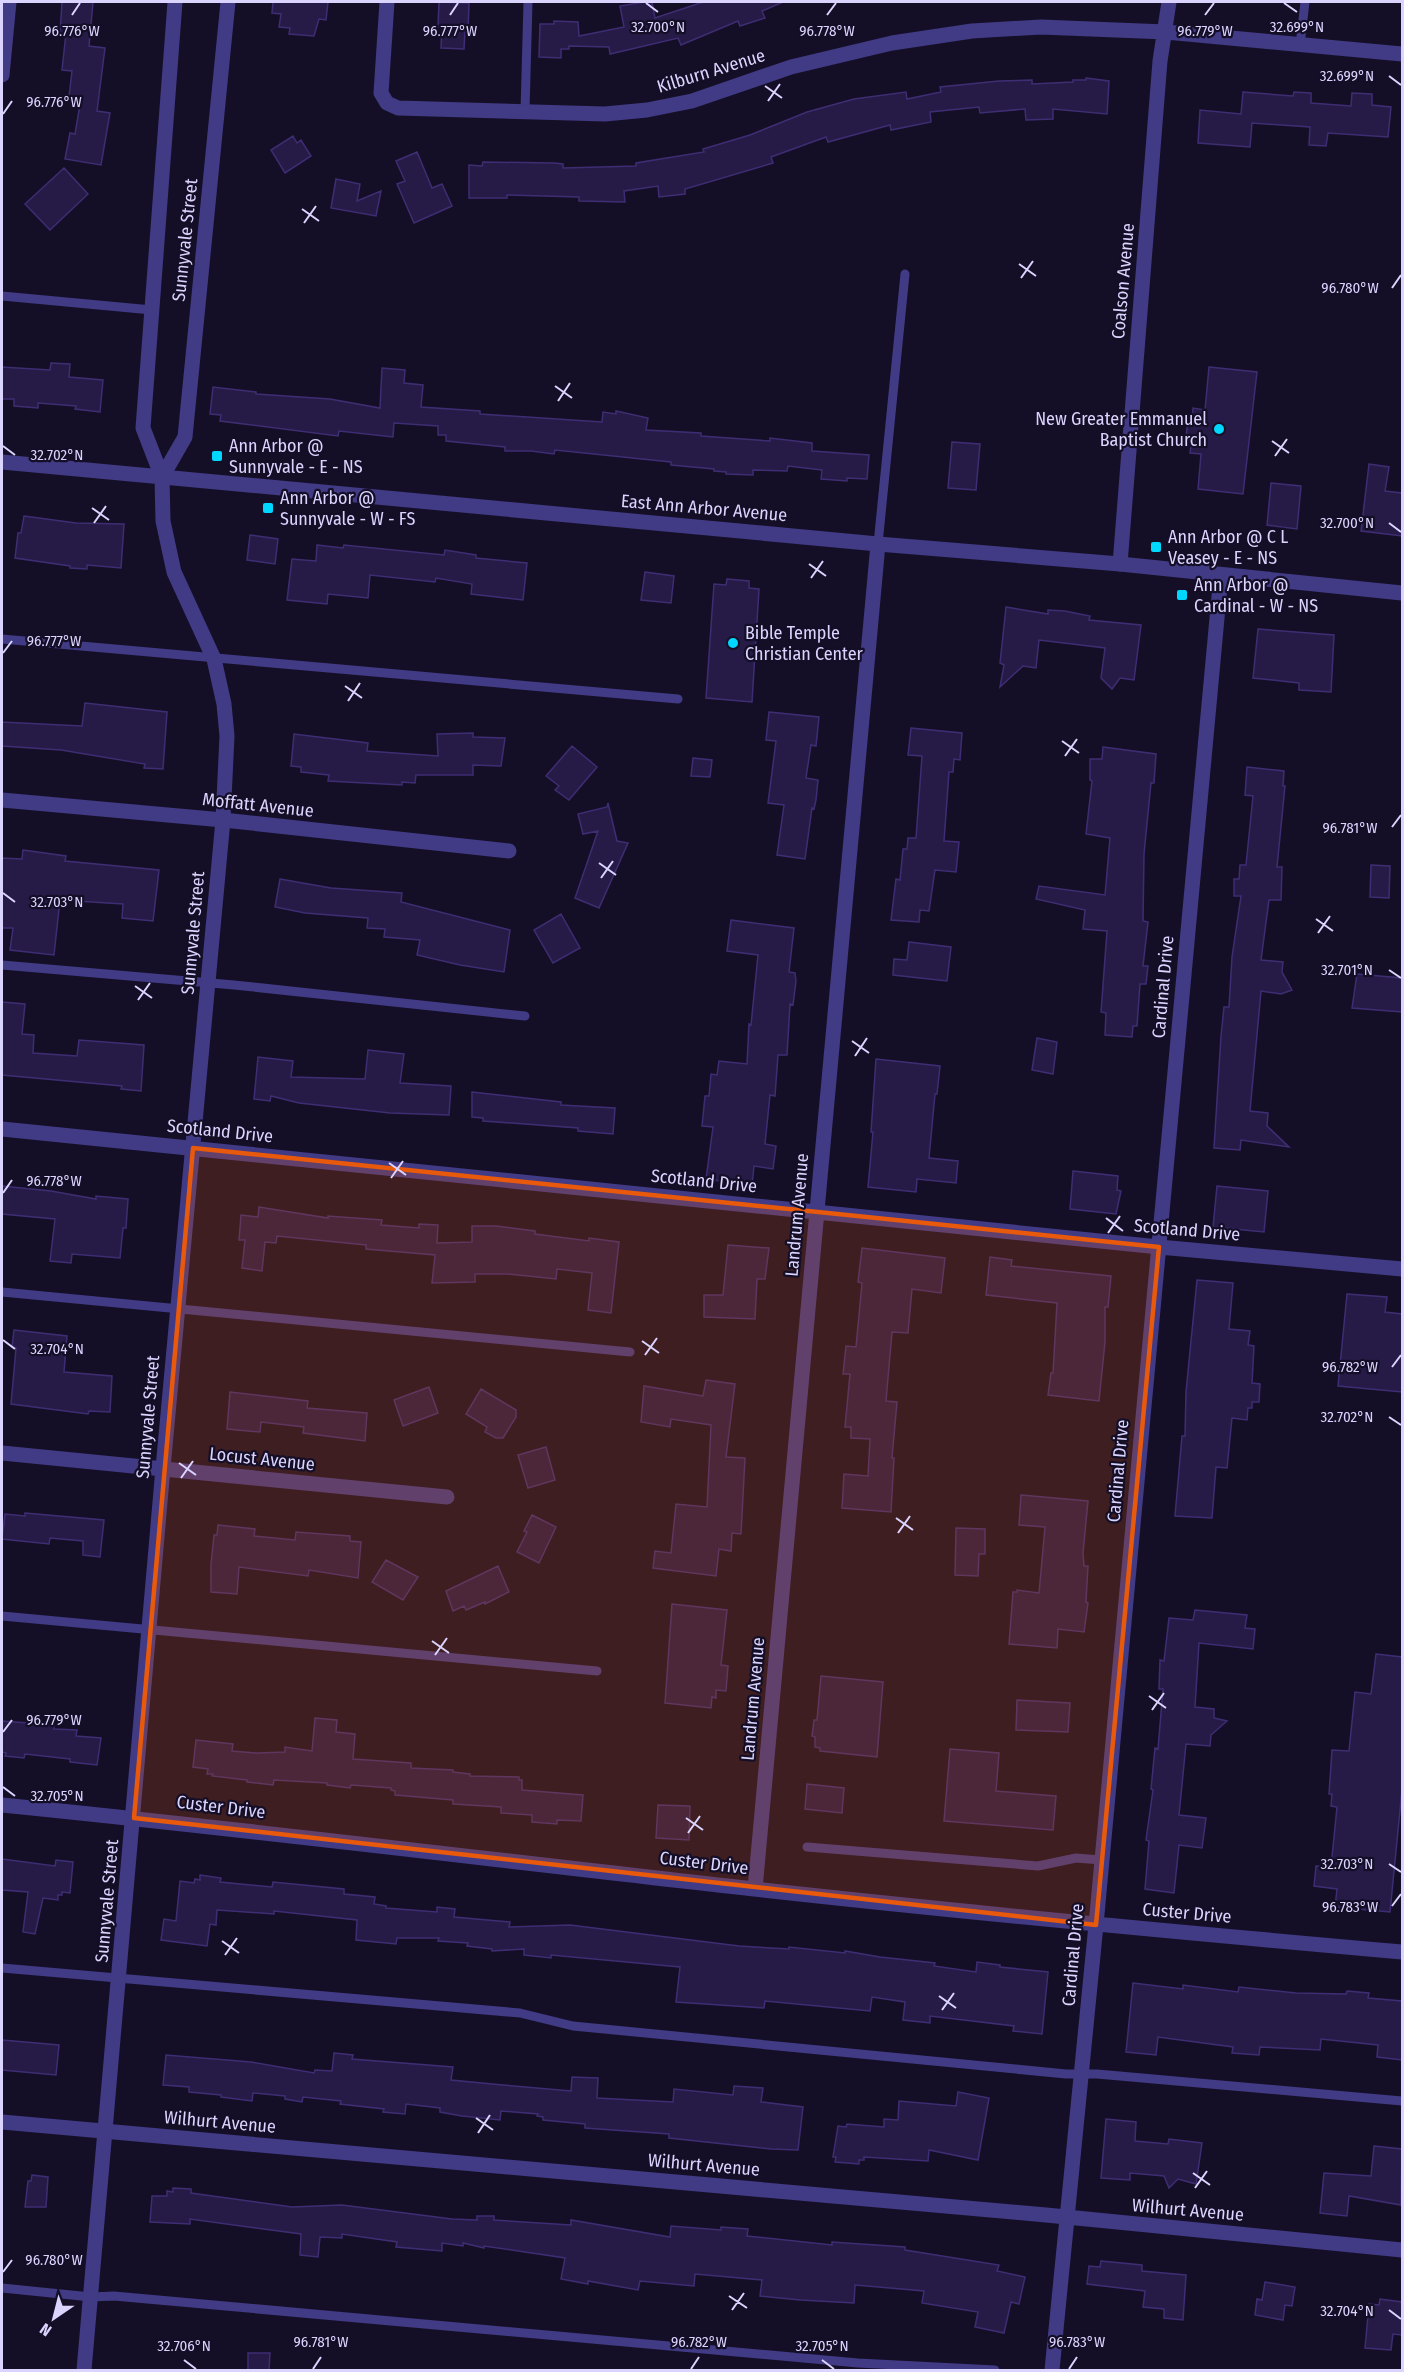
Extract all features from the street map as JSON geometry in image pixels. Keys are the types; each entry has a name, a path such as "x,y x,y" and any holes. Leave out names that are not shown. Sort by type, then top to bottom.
{"street":[{"path":"2,75 9,2"},
{"name":"Sunnyvale Street","path":"84,2370 163,1468 223,820 227,736 224,704 214,659 174,572 163,521 162,477 143,428 176,2"},
{"name":"Sunnyvale Street","path":"162,477 185,436 228,2"},
{"name":"Kilburn Avenue","path":"387,2 381,93 387,103 398,108 605,114 647,110 693,101 791,67 892,43 972,31 1041,27 1166,32 1402,54"},
{"name":"Coalson Avenue","path":"1120,564 1160,61 1169,2"},
{"name":"East Ann Arbor Avenue","path":"2,462 878,544 1120,564 1402,593"},
{"name":"Landrum Avenue","path":"755,1889 878,544"},
{"name":"Cardinal Drive","path":"1052,2370 1096,1925 1221,574"},
{"name":"Moffatt Avenue","path":"2,800 509,850"},
{"name":"Scotland Drive","path":"2,1129 1159,1248 1402,1269"},
{"name":"Locust Avenue","path":"2,1453 447,1497"},
{"name":"Custer Drive","path":"2,1805 755,1889 1096,1925 1402,1953"},
{"name":"Wilhurt Avenue","path":"2,2122 1402,2250"}],"lane":[{"path":"525,111 528,2"},
{"path":"1300,45 1305,2"},
{"path":"878,544 905,274"},
{"path":"2,296 152,310"},
{"path":"2,639 678,699"},
{"path":"2,965 525,1016"},
{"path":"2,1292 630,1352"},
{"path":"2,1616 597,1671"},
{"path":"807,1847 1038,1866 1076,1858 1101,1860"},
{"path":"2,1968 520,2013 573,2026 1081,2074 1402,2101"},
{"path":"2,2288 114,2296 858,2363 995,2370"}],"highlighted area":[{"path":"193,1148 1159,1247 1096,1925 134,1818"}],"building":[{"path":"62,2 93,2 89,46 105,48 97,111 110,113 101,165 65,159 70,133 75,134 81,98 69,97 72,71 62,70 66,33 60,33"},
{"path":"273,2 328,2 326,20 319,19 314,36 289,34 290,28 279,27 281,14 272,13"},
{"path":"439,2 469,3 468,31 465,31 464,49 441,48 442,27 438,27"},
{"path":"652,2 655,18 703,2 783,2 762,11 765,18 740,26 738,21 681,45 678,38 610,54 609,47 569,46 569,49 561,49 561,58 539,57 540,24 554,24 554,21 578,22 579,36 624,27 620,6"},
{"path":"1086,78 1109,81 1107,114 1053,109 1053,119 1026,120 1025,109 980,113 979,107 930,112 931,122 891,130 890,125 828,142 826,137 771,157 773,163 685,189 685,194 659,197 658,186 624,191 625,202 579,201 579,197 507,195 507,198 469,198 469,165 482,166 483,162 554,163 563,164 563,168 636,166 636,163 704,152 703,149 750,135 807,112 854,99 906,92 907,99 941,92 940,87 999,81 1032,80 1032,84 1073,82 1073,80 1086,80"},
{"path":"1243,92 1293,96 1294,92 1311,93 1311,103 1351,106 1352,93 1372,94 1372,105 1391,107 1388,137 1328,133 1326,146 1309,145 1310,127 1252,123 1250,147 1198,143 1200,110 1241,114"},
{"path":"293,136 297,143 301,140 311,156 285,173 271,150"},
{"path":"417,152 432,188 442,184 452,206 414,223 397,184 405,181 396,161"},
{"path":"64,168 88,194 50,230 25,204"},
{"path":"336,179 360,184 357,201 381,191 376,216 331,208"},
{"path":"51,363 70,364 69,377 103,380 100,412 75,409 76,406 38,403 38,408 14,406 14,399 2,399 2,367 50,370"},
{"name":"New Greater Emmanuel Baptist Church","path":"1209,367 1257,372 1243,494 1198,489 1201,454 1190,453 1192,438 1186,437 1188,420 1192,421 1193,408 1205,410"},
{"path":"382,368 405,370 404,383 423,385 421,407 480,411 480,414 602,422 603,412 616,414 616,411 648,418 646,430 701,433 701,436 770,441 770,438 812,443 812,451 869,455 867,479 847,478 847,481 821,479 822,470 788,466 787,471 753,470 753,475 726,474 726,472 714,471 714,469 671,465 671,462 555,450 554,454 505,451 505,447 446,441 446,435 438,435 438,426 394,423 393,437 339,431 338,436 220,421 221,415 210,414 213,387 256,392 256,394 330,399 380,408"},
{"path":"952,442 980,444 976,490 948,488"},
{"path":"1369,464 1389,467 1385,491 1402,493 1402,536 1361,531"},
{"path":"1271,483 1301,486 1297,529 1267,525"},
{"path":"24,516 76,523 124,524 121,568 87,565 87,569 70,568 70,566 15,558 18,533 21,533"},
{"path":"250,535 278,539 275,564 247,560"},
{"path":"317,545 343,548 344,545 444,555 445,550 476,555 476,558 527,563 523,600 471,594 472,584 436,578 435,582 370,575 368,598 328,594 327,604 287,600 292,559 316,561"},
{"path":"645,572 674,576 671,603 641,600"},
{"name":"Bible Temple Christian Center","path":"727,579 749,581 749,588 759,589 752,702 706,698 714,584 726,585"},
{"path":"1006,607 1048,614 1048,610 1065,611 1090,616 1089,620 1141,625 1134,680 1120,678 1112,689 1101,678 1105,648 1039,640 1036,668 1023,666 1000,687 1004,665 1000,663"},
{"path":"1258,629 1334,635 1331,692 1299,690 1299,683 1253,678"},
{"path":"85,703 167,712 163,769 144,768 145,764 61,750 2,746 2,722 82,726"},
{"path":"769,712 819,717 816,746 811,745 806,778 818,780 805,859 777,855 784,805 768,803 776,741 766,740"},
{"path":"911,728 962,733 960,760 954,759 953,772 949,772 944,841 959,842 956,872 935,870 929,911 920,910 919,922 891,920 896,879 900,880 903,849 907,849 908,838 916,838 922,756 908,755"},
{"path":"473,733 473,737 505,738 501,766 473,765 473,775 416,775 415,783 402,782 402,785 328,781 329,775 301,772 301,767 291,766 294,734 368,743 367,751 438,756 437,734"},
{"path":"572,746 597,767 569,800 555,790 559,786 546,776"},
{"path":"1103,747 1156,754 1144,854 1143,921 1148,922 1143,966 1148,966 1146,984 1140,984 1137,1026 1133,1026 1132,1037 1105,1035 1106,1013 1101,1012 1107,931 1083,929 1085,910 1036,899 1039,886 1105,895 1110,838 1086,834 1092,781 1090,780 1090,759 1102,759"},
{"path":"693,758 712,760 710,777 691,776"},
{"path":"1247,767 1284,771 1283,786 1285,786 1277,867 1282,867 1281,900 1269,900 1261,960 1283,962 1282,972 1292,990 1281,994 1261,991 1250,1111 1268,1113 1267,1126 1289,1147 1241,1140 1240,1150 1214,1148 1224,1007 1229,1007 1232,957 1241,896 1234,896 1234,879 1239,879 1240,865 1246,865 1253,796 1245,795"},
{"path":"608,803 617,841 628,843 599,908 575,898 598,831 583,834 578,814 607,807"},
{"path":"23,850 66,856 65,861 159,870 153,921 122,918 123,904 60,900 54,955 10,950 13,928 2,928 2,858 22,859"},
{"path":"1371,865 1390,866 1389,898 1370,897"},
{"path":"280,879 331,888 402,893 401,902 510,930 504,972 417,955 420,940 384,937 385,929 367,928 368,918 305,913 275,907"},
{"path":"561,914 580,948 553,963 534,930"},
{"path":"731,920 794,928 789,972 795,973 796,981 793,1005 790,1004 787,1055 778,1055 775,1096 770,1095 765,1144 776,1146 773,1169 754,1166 752,1185 706,1179 713,1127 702,1126 705,1096 709,1096 711,1074 717,1075 719,1061 747,1064 749,1024 751,1025 758,955 727,951"},
{"path":"909,942 951,947 947,981 893,975 894,959 907,960"},
{"path":"1357,974 1402,978 1402,1012 1352,1008"},
{"path":"2,1002 25,1004 22,1034 34,1035 33,1053 77,1056 79,1040 144,1045 141,1091 121,1089 122,1086 2,1075"},
{"path":"1037,1038 1057,1042 1053,1074 1032,1070"},
{"path":"368,1050 404,1054 400,1083 451,1086 449,1115 390,1113 299,1103 271,1096 270,1101 254,1099 258,1057 293,1061 291,1077 365,1079"},
{"path":"876,1059 940,1066 929,1158 958,1161 956,1183 917,1179 916,1192 868,1187"},
{"path":"472,1092 561,1102 561,1105 615,1108 613,1134 578,1131 578,1128 483,1121 483,1118 472,1117"},
{"path":"1073,1171 1118,1176 1117,1190 1121,1191 1116,1214 1070,1209"},
{"path":"2,1186 96,1199 96,1196 128,1199 126,1228 123,1228 120,1258 72,1254 71,1263 50,1261 55,1219 2,1214"},
{"path":"1217,1186 1268,1191 1264,1232 1213,1227"},
{"path":"259,1207 328,1218 328,1216 382,1220 381,1225 419,1228 419,1224 438,1225 437,1243 472,1242 472,1226 496,1226 535,1231 535,1234 589,1241 589,1238 619,1242 611,1313 588,1310 592,1273 557,1269 556,1279 508,1274 475,1274 475,1282 432,1283 435,1255 366,1249 366,1245 277,1236 276,1243 265,1242 262,1271 242,1268 245,1240 239,1240 241,1215 258,1217"},
{"path":"728,1245 769,1248 765,1279 757,1279 755,1319 704,1317 704,1295 723,1295"},
{"path":"862,1248 945,1258 941,1293 912,1289 908,1333 892,1332 886,1401 897,1402 892,1458 894,1458 891,1512 842,1508 844,1474 868,1476 870,1439 851,1438 851,1427 845,1427 850,1374 843,1374 846,1346 856,1347 862,1283 858,1282"},
{"path":"990,1257 1012,1260 1011,1266 1111,1276 1108,1307 1105,1307 1105,1342 1099,1401 1048,1395 1051,1373 1053,1373 1057,1303 986,1295"},
{"path":"1197,1280 1233,1283 1229,1329 1250,1331 1248,1345 1254,1346 1252,1383 1260,1384 1259,1402 1252,1402 1252,1408 1248,1408 1247,1420 1232,1418 1227,1468 1216,1467 1212,1518 1175,1516 1182,1436 1185,1436 1186,1392"},
{"path":"1347,1294 1387,1297 1385,1312 1402,1314 1402,1392 1338,1386"},
{"path":"14,1330 67,1336 64,1372 112,1376 110,1412 89,1411 88,1414 11,1404 16,1348 12,1347"},
{"path":"706,1380 735,1384 726,1457 745,1458 741,1534 732,1533 731,1551 719,1549 716,1576 653,1568 655,1551 671,1553 676,1504 707,1507 711,1425 671,1419 670,1427 641,1422 644,1386 703,1396"},
{"path":"429,1387 438,1413 403,1426 394,1400"},
{"path":"481,1389 516,1410 516,1417 503,1438 496,1438 485,1432 487,1427 466,1414"},
{"path":"230,1392 308,1401 307,1408 367,1413 365,1441 303,1433 304,1427 261,1422 260,1432 227,1429"},
{"path":"546,1447 555,1480 528,1488 518,1455"},
{"path":"1021,1495 1088,1501 1083,1553 1084,1566 1088,1566 1086,1602 1088,1603 1084,1632 1058,1629 1057,1648 1009,1644 1013,1592 1017,1590 1039,1593 1045,1527 1019,1525"},
{"path":"25,1513 104,1520 100,1557 83,1555 83,1541 50,1538 49,1544 2,1539 5,1514 25,1516"},
{"path":"532,1515 556,1527 539,1563 517,1552"},
{"path":"218,1525 255,1529 254,1536 295,1540 296,1532 350,1536 350,1541 361,1542 358,1578 309,1570 308,1576 239,1567 237,1594 211,1592 214,1535 217,1535"},
{"path":"956,1528 985,1529 985,1554 979,1554 978,1576 955,1575"},
{"path":"386,1560 418,1577 403,1600 372,1582"},
{"path":"498,1566 509,1592 485,1604 485,1602 466,1610 464,1606 453,1611 446,1591"},
{"path":"672,1604 727,1610 721,1665 728,1666 726,1691 716,1690 716,1698 712,1697 711,1708 665,1703"},
{"path":"1195,1610 1247,1615 1245,1628 1255,1629 1253,1649 1199,1643 1195,1707 1214,1709 1214,1718 1227,1721 1211,1735 1210,1746 1186,1744 1179,1815 1206,1818 1202,1848 1179,1845 1174,1893 1145,1889 1149,1841 1146,1840 1163,1689 1159,1689 1160,1660 1164,1661 1169,1618 1193,1620"},
{"path":"1376,1654 1402,1657 1402,1790 1390,1912 1335,1907 1337,1889 1314,1886 1316,1866 1331,1867 1337,1807 1331,1806 1332,1794 1329,1794 1332,1750 1349,1751 1355,1692 1371,1694"},
{"path":"821,1676 883,1682 877,1757 820,1751 820,1748 815,1747 815,1737 812,1736 814,1720 817,1720"},
{"path":"1017,1700 1070,1703 1068,1732 1016,1730"},
{"path":"315,1718 337,1720 336,1732 355,1734 353,1759 411,1763 411,1768 453,1770 453,1772 470,1774 470,1776 519,1777 519,1780 522,1780 522,1790 583,1795 581,1821 557,1820 557,1824 532,1822 532,1815 501,1813 501,1807 453,1804 453,1800 395,1795 395,1791 391,1788 351,1785 350,1788 327,1785 327,1783 274,1780 273,1785 212,1776 213,1774 207,1774 208,1769 193,1767 196,1740 233,1744 232,1751 285,1752 285,1747 312,1751"},
{"path":"2,1721 54,1725 54,1729 77,1730 76,1736 101,1738 97,1765 70,1762 70,1759 25,1754 24,1758 5,1756 6,1753 2,1752"},
{"path":"950,1749 999,1753 996,1791 1056,1796 1053,1830 944,1821"},
{"path":"807,1784 844,1788 842,1813 805,1809"},
{"path":"658,1805 690,1806 689,1840 656,1838"},
{"path":"2,1859 55,1866 56,1860 73,1862 70,1893 62,1892 62,1895 58,1895 58,1900 43,1898 35,1934 23,1932 28,1892 2,1890"},
{"path":"200,1875 221,1878 220,1882 272,1887 273,1882 344,1889 344,1894 375,1897 374,1904 386,1906 386,1908 437,1912 437,1907 455,1909 454,1917 510,1922 509,1927 570,1925 739,1946 789,1949 789,1947 845,1953 845,1951 935,1963 934,1966 976,1972 977,1962 1048,1972 1042,2034 1013,2031 1014,2026 930,2016 930,2023 903,2020 905,2002 872,1997 870,2011 765,2001 764,2008 676,2002 680,1967 551,1955 551,1958 524,1955 524,1949 492,1951 492,1949 467,1946 468,1943 438,1941 439,1938 397,1938 396,1944 356,1940 357,1920 274,1911 274,1914 217,1910 216,1925 210,1924 207,1946 161,1940 164,1919 176,1921 180,1881 194,1883 195,1879 200,1880"},
{"path":"1133,1983 1183,1989 1183,1985 1238,1992 1239,1987 1296,1993 1346,1994 1347,1991 1369,1993 1368,1998 1402,2001 1402,2060 1377,2057 1378,2045 1321,2039 1320,2050 1260,2047 1259,2055 1232,2053 1233,2047 1158,2037 1156,2055 1126,2052"},
{"path":"2,2040 59,2045 56,2075 2,2070"},
{"path":"334,2053 353,2055 352,2059 453,2067 451,2080 503,2085 571,2091 572,2077 598,2078 597,2098 673,2102 674,2089 733,2095 734,2086 763,2088 761,2102 803,2107 798,2150 669,2138 669,2134 585,2128 585,2124 543,2120 543,2117 537,2116 538,2114 501,2111 500,2120 462,2116 440,2112 440,2108 406,2104 405,2114 340,2104 341,2101 303,2097 302,2102 285,2099 285,2096 253,2093 252,2101 189,2092 189,2087 163,2085 166,2055 251,2062 314,2073 315,2070 332,2071"},
{"path":"958,2092 989,2098 978,2160 929,2150 928,2161 864,2157 864,2160 859,2160 859,2164 835,2162 836,2157 833,2157 838,2126 846,2127 847,2124 884,2127 884,2119 898,2120 899,2101 956,2106"},
{"path":"1106,2119 1136,2122 1135,2141 1168,2144 1169,2139 1202,2143 1196,2184 1178,2179 1169,2188 1164,2176 1130,2173 1130,2180 1101,2178"},
{"path":"1374,2146 1402,2149 1401,2205 1349,2196 1347,2216 1320,2213 1324,2173 1371,2176"},
{"path":"32,2175 48,2177 46,2207 25,2207 28,2181 31,2181"},
{"path":"173,2188 191,2189 191,2193 292,2207 342,2205 452,2219 477,2220 477,2216 494,2216 494,2220 571,2225 571,2220 670,2237 671,2226 721,2230 721,2227 748,2229 747,2236 832,2245 832,2242 905,2247 905,2250 999,2265 997,2271 1025,2277 1019,2304 1011,2302 1004,2333 975,2327 978,2312 922,2303 924,2291 855,2285 854,2303 800,2300 760,2296 762,2280 695,2274 694,2286 640,2281 638,2290 588,2281 588,2284 561,2279 565,2258 484,2246 484,2248 463,2243 463,2246 442,2243 442,2251 396,2247 397,2242 342,2234 342,2238 320,2237 318,2257 300,2255 301,2234 190,2219 190,2224 150,2222 152,2196 167,2196 167,2191 173,2192"},
{"path":"1101,2261 1142,2265 1142,2271 1186,2275 1183,2320 1164,2318 1164,2309 1143,2307 1145,2291 1087,2284 1089,2266 1100,2267"},
{"path":"1265,2282 1295,2287 1292,2306 1285,2305 1283,2320 1255,2315 1257,2299 1262,2300"},
{"path":"1380,2299 1402,2302 1402,2335 1393,2334 1391,2350 1365,2348 1369,2304 1379,2305"},
{"path":"248,2353 270,2353 269,2370 248,2370"}],"place":[{"name":"New Greater Emmanuel Baptist Church","path":"1219,429"},
{"name":"Ann Arbor @ Sunnyvale - E - NS","path":"217,456"},
{"name":"Ann Arbor @ Sunnyvale - W - FS","path":"268,508"},
{"name":"Ann Arbor @ C L Veasey - E - NS","path":"1156,547"},
{"name":"Ann Arbor @ Cardinal - W - NS","path":"1182,595"},
{"name":"Bible Temple Christian Center","path":"733,643"}]}
